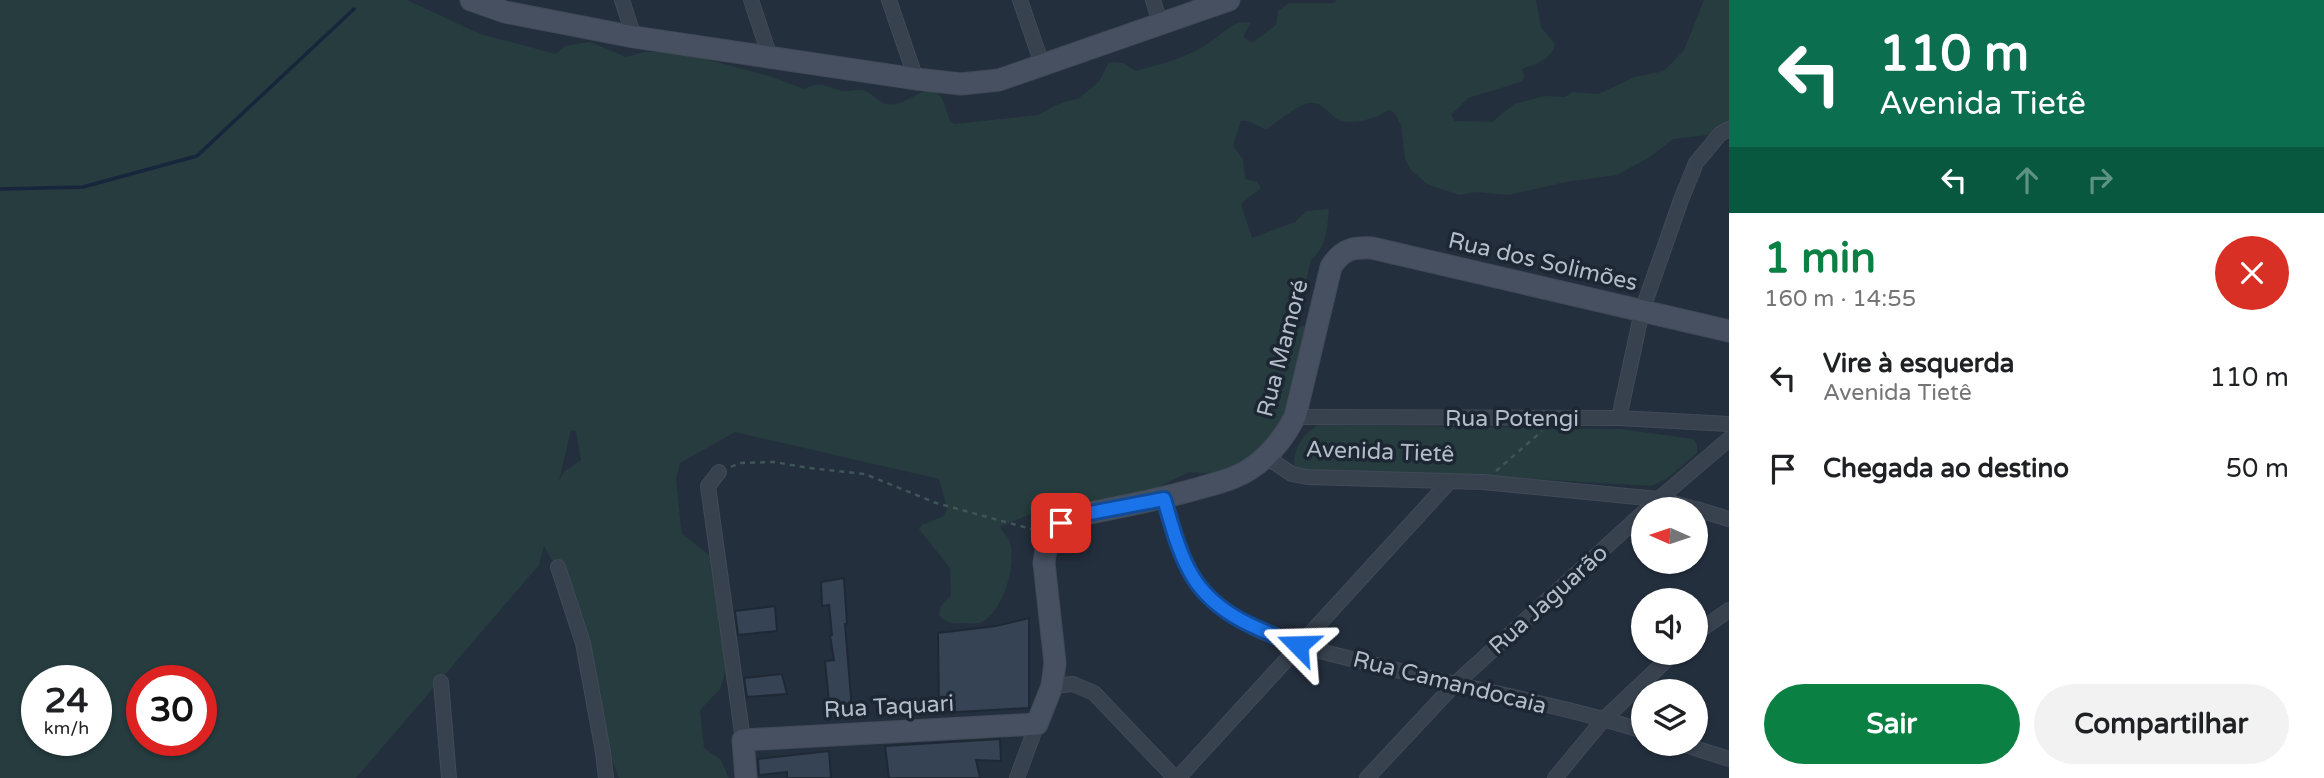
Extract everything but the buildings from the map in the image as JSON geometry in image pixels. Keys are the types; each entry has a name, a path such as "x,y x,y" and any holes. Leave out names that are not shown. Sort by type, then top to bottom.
{"street":[{"path":"471,0 505,12 634,37 961,84 999,80 1229,0"},
{"path":"622,0 634,37"},
{"path":"751,0 770,57"},
{"path":"889,0 916,79"},
{"path":"1020,0 1042,64"},
{"path":"1153,0 1160,23"},
{"path":"1619,418 1642,311 1696,163 1725,131"},
{"name":"Rua dos Solimões","path":"1345,251 1372,248 1729,331"},
{"name":"Rua Mamoré","path":"1266,457 1287,433 1296,417 1331,267 1345,251"},
{"name":"Rua Potengi","path":"1296,417 1619,418 1729,424"},
{"name":"Rua Jaguarão","path":"1660,497 1729,439"},
{"path":"1017,778 1052,686 1055,663 1044,563 1045,547 1052,534 1061,523 1074,516 1164,499 1227,480 1249,470 1266,457"},
{"name":"Avenida Tietê","path":"1266,457 1292,474 1307,477 1483,482 1637,497"},
{"path":"719,472 708,486 746,778"},
{"path":"1052,686 1073,684 1094,693 1176,778 1450,481"},
{"name":"Rua Camandocaia","path":"1164,499 1189,570 1201,589 1220,608 1249,626 1298,645 1631,727"},
{"name":"Avenida Tietê","path":"1708,513 1729,519"},
{"name":"Rua Jaguarão","path":"1367,778 1454,685 1631,524"},
{"path":"558,567 583,643 606,778"},
{"path":"1708,625 1729,610"},
{"path":"1555,778 1604,719 1661,665"},
{"path":"442,682 449,778"},
{"name":"Rua Taquari","path":"743,740 1037,724"},
{"path":"1708,752 1729,759"}],"path":[{"path":"1483,482 1557,418"},
{"path":"719,472 739,463 774,462 865,474 936,503 1052,534"}],"green space":[{"path":"0,0 407,0 480,34 556,54 565,46 590,42 626,57 645,52 688,52 804,89 821,85 846,91 863,90 887,104 899,103 922,92 934,92 941,98 954,124 1038,115 1056,105 1079,98 1099,82 1109,62 1123,63 1136,71 1156,66 1195,51 1239,23 1250,23 1243,37 1252,43 1276,25 1278,11 1289,3 1334,3 1337,0 1536,0 1541,27 1555,44 1550,54 1542,61 1522,69 1525,77 1521,82 1468,98 1451,115 1455,121 1492,122 1514,104 1545,96 1565,97 1573,92 1598,94 1635,77 1664,71 1684,50 1704,0 1729,0 1729,125 1708,135 1673,139 1650,157 1617,175 1566,182 1508,195 1476,192 1459,195 1427,184 1411,170 1405,159 1401,125 1394,112 1388,110 1370,119 1349,122 1337,119 1317,104 1309,103 1267,129 1241,121 1233,146 1243,159 1245,179 1257,182 1261,188 1241,204 1252,238 1295,222 1306,211 1329,209 1325,237 1311,260 1294,330 1309,323 1306,369 1270,447 1234,475 1189,472 1148,492 1085,515 1035,512 1000,527 1008,538 1011,550 1010,574 996,609 980,623 953,623 939,615 941,606 951,595 950,568 919,529 922,525 944,516 947,508 939,479 735,432 680,463 676,478 682,534 713,558 730,656 720,689 700,710 704,748 720,759 729,778 619,778 607,749 561,576 544,546 539,565 356,778 0,778","holes":["571,430 576,431 581,460 565,471 559,480"]},
{"path":"1319,425 1621,429 1693,439 1697,445 1697,453 1666,479 1652,486 1295,468 1295,455 1300,443 1308,432"}],"waterway":[{"path":"0,189 83,187 197,156 354,9"}],"route":[{"path":"1061,523 1074,516 1164,499 1189,570 1201,589 1220,608 1249,626 1298,645"}]}
